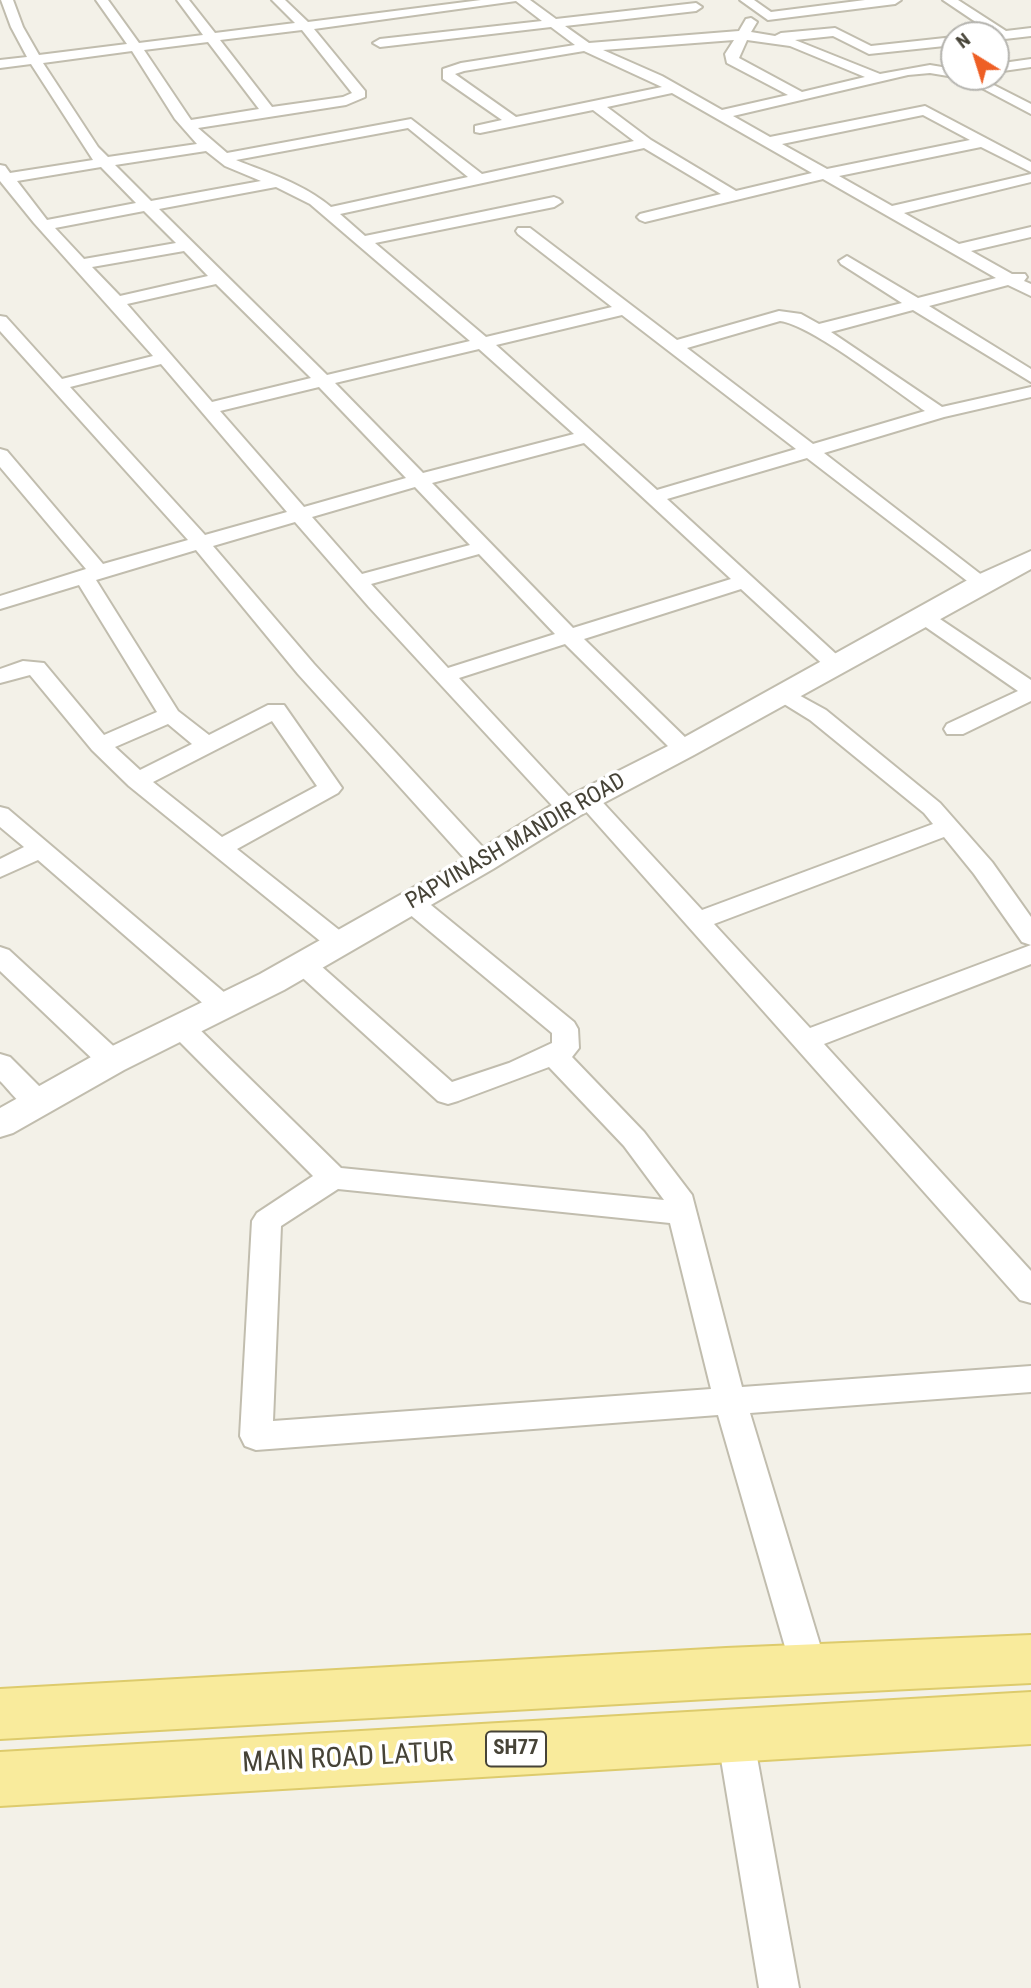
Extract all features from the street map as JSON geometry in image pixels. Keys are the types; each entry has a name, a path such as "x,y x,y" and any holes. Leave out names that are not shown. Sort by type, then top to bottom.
{"main road":[{"path":"0,1714 370,1695 726,1672 810,1671 1031,1659"},
{"name":"MAIN ROAD LATUR","path":"0,1779 1031,1718"}],"street":[{"path":"7,0 17,27 92,150 323,380 568,635 684,749"},
{"path":"102,0 188,125 209,146 230,163 278,182 315,201 483,343 837,665"},
{"path":"183,0 268,112"},
{"path":"188,125 346,101 360,94 305,26 278,0"},
{"path":"367,0 384,16"},
{"path":"0,64 384,16 446,4 511,0"},
{"path":"522,0 586,47 673,89 1031,291"},
{"path":"746,0 768,16"},
{"path":"800,96 732,60 732,54 751,22 768,16 855,2 895,0"},
{"path":"948,0 979,21"},
{"path":"380,43 696,8"},
{"path":"772,38 835,32 869,50 940,43"},
{"path":"920,32 936,43"},
{"path":"1010,34 1031,32"},
{"path":"514,122 448,76 448,72 461,67 586,47 743,35 772,38 807,48 879,78"},
{"path":"1010,66 1031,63"},
{"path":"720,115 879,78 930,69 940,71"},
{"path":"480,129 673,89"},
{"path":"995,91 1031,110"},
{"path":"596,105 646,143 734,196"},
{"path":"769,142 925,110 1031,168"},
{"path":"223,158 411,123 480,179"},
{"path":"645,217 825,174 983,142"},
{"path":"327,212 646,143"},
{"path":"2,174 105,163 209,146"},
{"path":"2,174 358,582 444,676 698,920 1031,1290"},
{"path":"891,211 1031,178"},
{"path":"44,225 278,182"},
{"path":"362,242 554,202"},
{"path":"524,231 982,583"},
{"path":"957,248 1031,232"},
{"path":"81,264 187,246"},
{"path":"847,261 1031,377"},
{"path":"817,330 1031,274"},
{"path":"116,302 219,278"},
{"path":"208,408 625,309"},
{"path":"674,346 779,316 795,318 939,413"},
{"path":"0,321 200,544 306,669 482,862"},
{"path":"58,385 165,358"},
{"path":"653,497 939,413 1031,392"},
{"path":"0,603 420,480 586,437"},
{"path":"0,455 91,575 170,715 206,746"},
{"path":"358,582 484,547"},
{"name":"PAPVINASH MANDIR ROAD","path":"0,1124 112,1061 303,964 578,804 684,749 982,583 1031,559"},
{"path":"444,676 744,581"},
{"path":"924,617 1031,691 955,729"},
{"path":"0,676 23,668 36,668 100,745 137,780 339,943"},
{"path":"784,694 817,715 932,808 983,867 1031,936"},
{"path":"137,780 276,710 330,788 221,848"},
{"path":"100,745 170,715"},
{"path":"0,814 223,1006"},
{"path":"698,920 949,827"},
{"path":"0,869 40,849"},
{"path":"303,964 449,1094 519,1070 566,1048 565,1029 411,902"},
{"path":"806,1040 1031,954"},
{"path":"0,956 112,1061"},
{"path":"181,1027 333,1178"},
{"path":"553,1055 634,1139 677,1195 730,1401 810,1671"},
{"path":"0,1064 39,1103"},
{"path":"681,1213 333,1178 267,1221 256,1436 1031,1379"},
{"path":"735,1735 779,1988"}]}
